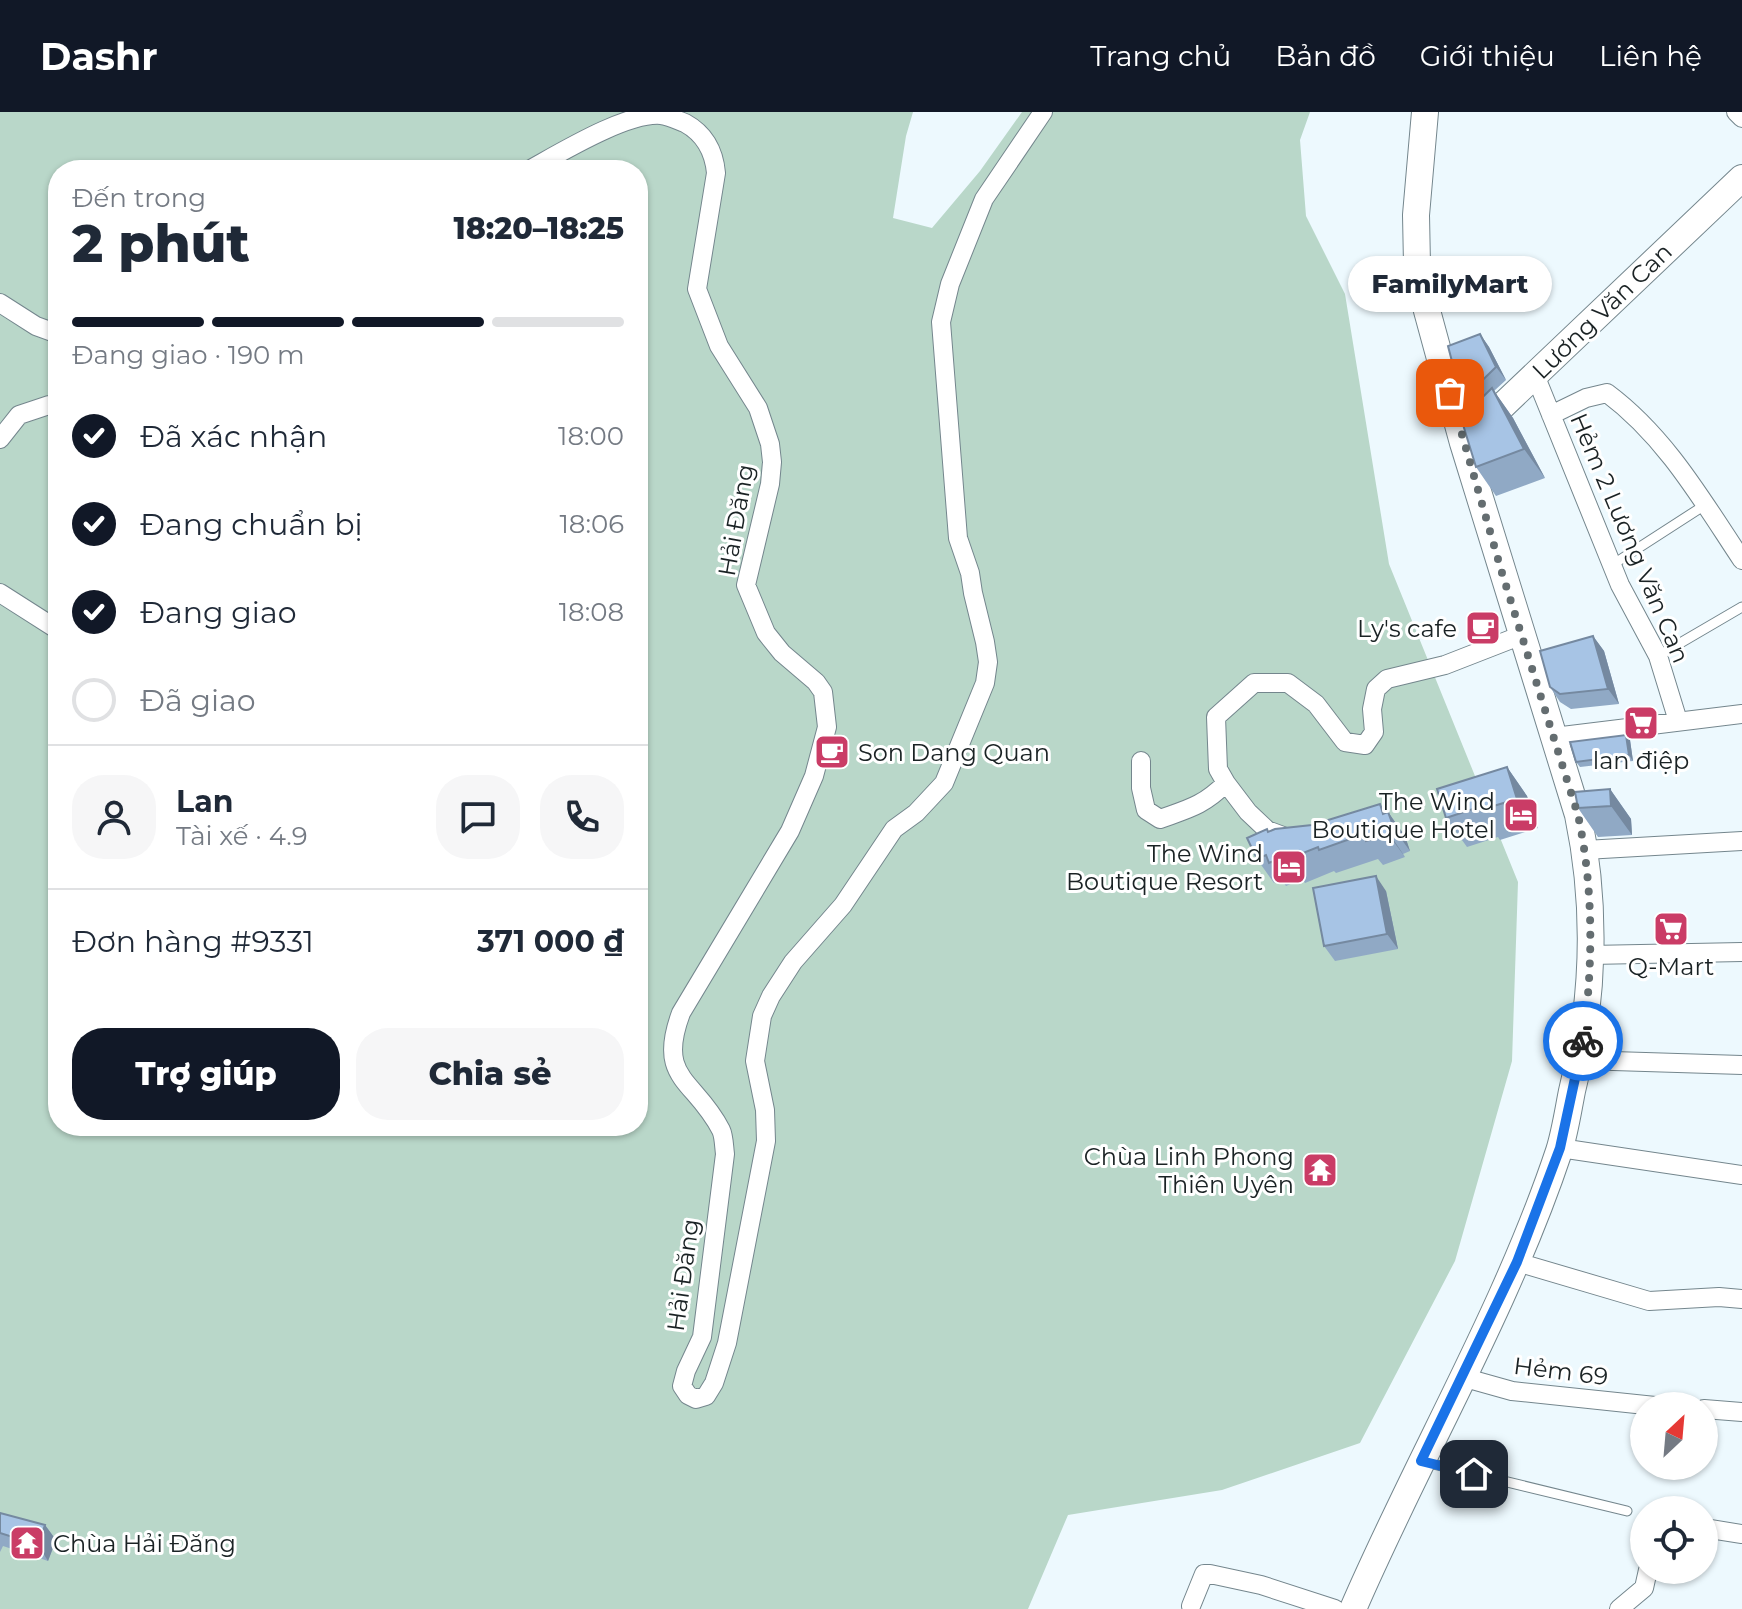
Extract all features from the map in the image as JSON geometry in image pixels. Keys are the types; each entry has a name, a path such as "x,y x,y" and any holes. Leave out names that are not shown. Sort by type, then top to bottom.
{"main road":[{"path":"1353,1609 1517,1262 1560,1148 1581,1060 1590,955 1591,908 1578,815 1463,443 1417,264 1418,179 1425,112"},
{"name":"Lương Văn Can","path":"1463,443 1739,187"}],"street":[{"name":"Hải Đăng","path":"547,160 589,137 644,115 660,114 675,119 695,129 706,141 714,157 716,173 697,289 719,346 758,408 770,444 772,462 770,484 746,585 766,633 823,692 827,727 822,752 790,831 681,1013 673,1034 673,1062 722,1132 725,1154 702,1337 682,1386 688,1395 696,1399 706,1396 714,1383 727,1343 766,1141 765,1110 755,1061 762,1016 793,962 843,905 894,829 916,813 944,783 985,683 988,662 985,642 970,573 958,538 941,322 950,284 984,199 1043,112"},
{"path":"1736,112 1742,118"},
{"path":"0,303 18,316 48,330"},
{"name":"Hẻm 2 Lương Văn Can","path":"1535,375 1612,565 1658,656 1678,721"},
{"path":"1551,415 1586,398 1607,393 1661,443 1742,560"},
{"path":"0,439 19,415 48,405"},
{"path":"0,593 48,624"},
{"path":"1308,838 1296,841 1267,830 1248,812 1218,769 1216,717 1254,683 1288,683 1316,704 1345,742 1365,745 1374,732 1372,709 1376,689 1387,679 1445,665 1522,635"},
{"path":"1554,737 1742,714"},
{"path":"1141,761 1141,788 1146,810 1160,819 1185,812 1209,800 1226,783"},
{"path":"1585,850 1742,841"},
{"path":"1590,955 1742,952"},
{"path":"1581,1060 1742,1065"},
{"path":"1560,1148 1742,1175"},
{"path":"1517,1262 1649,1301 1719,1297 1742,1299"},
{"name":"Hẻm 69","path":"1462,1377 1512,1391 1630,1403"},
{"path":"1718,1410 1742,1412"},
{"path":"1718,1530 1742,1534"},
{"path":"1191,1606 1200,1579 1204,1574 1210,1574 1261,1585 1335,1609"},
{"path":"1619,1609 1645,1584"}],"lane":[{"path":"1612,565 1705,505"},
{"path":"1658,656 1742,607"},
{"path":"1421,1461 1627,1511"}],"green space":[{"path":"0,112 913,112 906,136 893,218 932,228 980,171 1022,112 1310,112 1300,140 1306,216 1345,294 1389,564 1518,882 1512,1061 1455,1261 1360,1443 1222,1490 1068,1515 1028,1609 0,1609"}],"building":[{"path":"1480,334 1496,367 1462,400 1448,346"},
{"path":"1492,388 1524,449 1476,467 1461,418"},
{"path":"1593,636 1608,689 1560,694 1550,687 1540,651"},
{"path":"1626,735 1629,755 1576,762 1570,742"},
{"path":"1507,767 1517,799 1446,818 1437,789"},
{"path":"1610,789 1611,806 1578,808 1575,792"},
{"path":"1380,804 1383,814 1388,812 1394,828 1387,830 1388,834 1366,841 1364,834 1288,859 1286,855 1269,863 1266,855 1257,859 1247,838 1267,829 1268,832 1312,825"},
{"path":"1376,876 1387,934 1324,946 1313,888"},
{"path":"0,1513 45,1525 38,1545 0,1533"}],"way so far":[{"path":"1450,393 1502,573 1578,815 1591,908 1583,1041"}],"place":[{"name":"FamilyMart","path":"1450,393"},
{"name":"Ly's cafe","path":"1483,628"},
{"name":"lan điệp","path":"1641,723"},
{"name":"Son Dang Quan","path":"832,752"},
{"name":"The Wind Boutique Hotel","path":"1521,815"},
{"name":"The Wind Boutique Resort","path":"1289,867"},
{"name":"Q-Mart","path":"1671,929"},
{"name":"Chùa Linh Phong Thiên Uyên","path":"1320,1170"},
{"name":"Chùa Hải Đăng","path":"27,1543"}],"route":[{"path":"1474,1474 1421,1461 1517,1262 1560,1148 1583,1041"}]}
